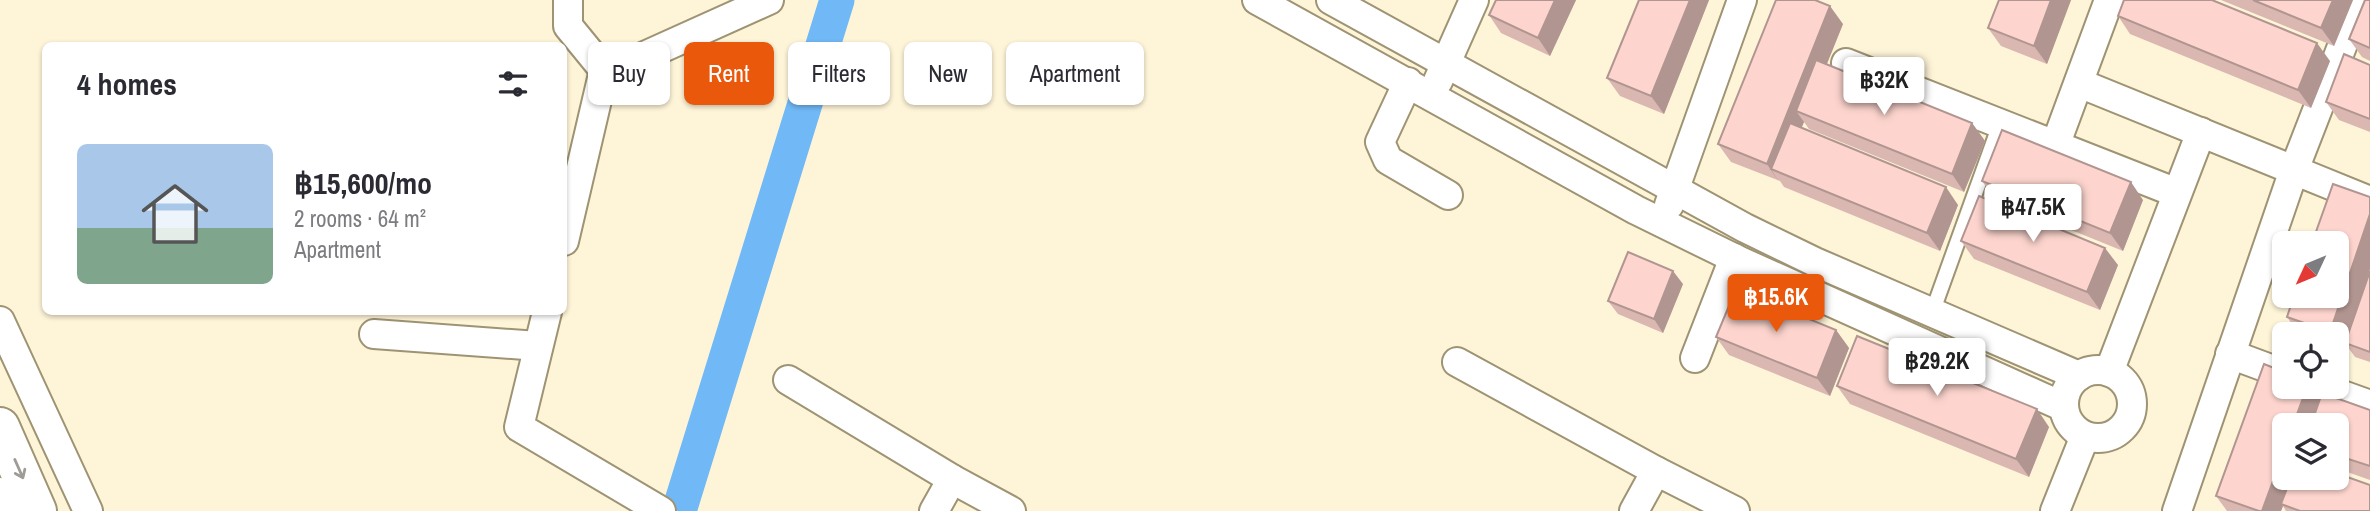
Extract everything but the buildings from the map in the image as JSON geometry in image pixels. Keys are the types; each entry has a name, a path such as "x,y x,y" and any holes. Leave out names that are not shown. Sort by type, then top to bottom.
{"highway":[{"path":"0,427 37,511"}],"street":[{"path":"568,0 568,26 588,50"},
{"path":"670,44 769,0"},
{"path":"1257,0 1420,89 1544,161 1664,223 1734,258 2064,407"},
{"path":"1331,0 1673,189 1815,262 2078,376"},
{"path":"1448,195 1388,160 1380,142 1420,89 1447,63 1474,0"},
{"path":"1664,223 1673,189 1742,0"},
{"path":"2055,146 2109,0"},
{"path":"2177,511 2294,170 2360,0"},
{"path":"1846,63 2177,193"},
{"path":"2079,83 2370,201"},
{"path":"567,215 572,172 593,105"},
{"path":"2109,372 2201,132"},
{"path":"1695,358 1734,258"},
{"path":"546,315 519,427 660,510"},
{"path":"0,321 88,511"},
{"path":"374,334 538,346"},
{"path":"2230,354 2272,370"},
{"path":"1457,362 1735,511"},
{"path":"2095,369 2109,372 2121,378 2129,390 2133,403 2131,417 2113,436 2101,439 2085,436 2068,421 2064,407 2065,394 2078,376 2095,369"},
{"path":"788,380 952,479 1011,511"},
{"path":"2349,397 2370,405"},
{"path":"2055,511 2085,436"},
{"path":"1634,511 1656,471"},
{"path":"934,511 952,479"},
{"path":"0,492 9,511"}],"lane":[{"path":"1932,313 2000,124"}],"waterway":[{"path":"679,511 837,0"}]}
